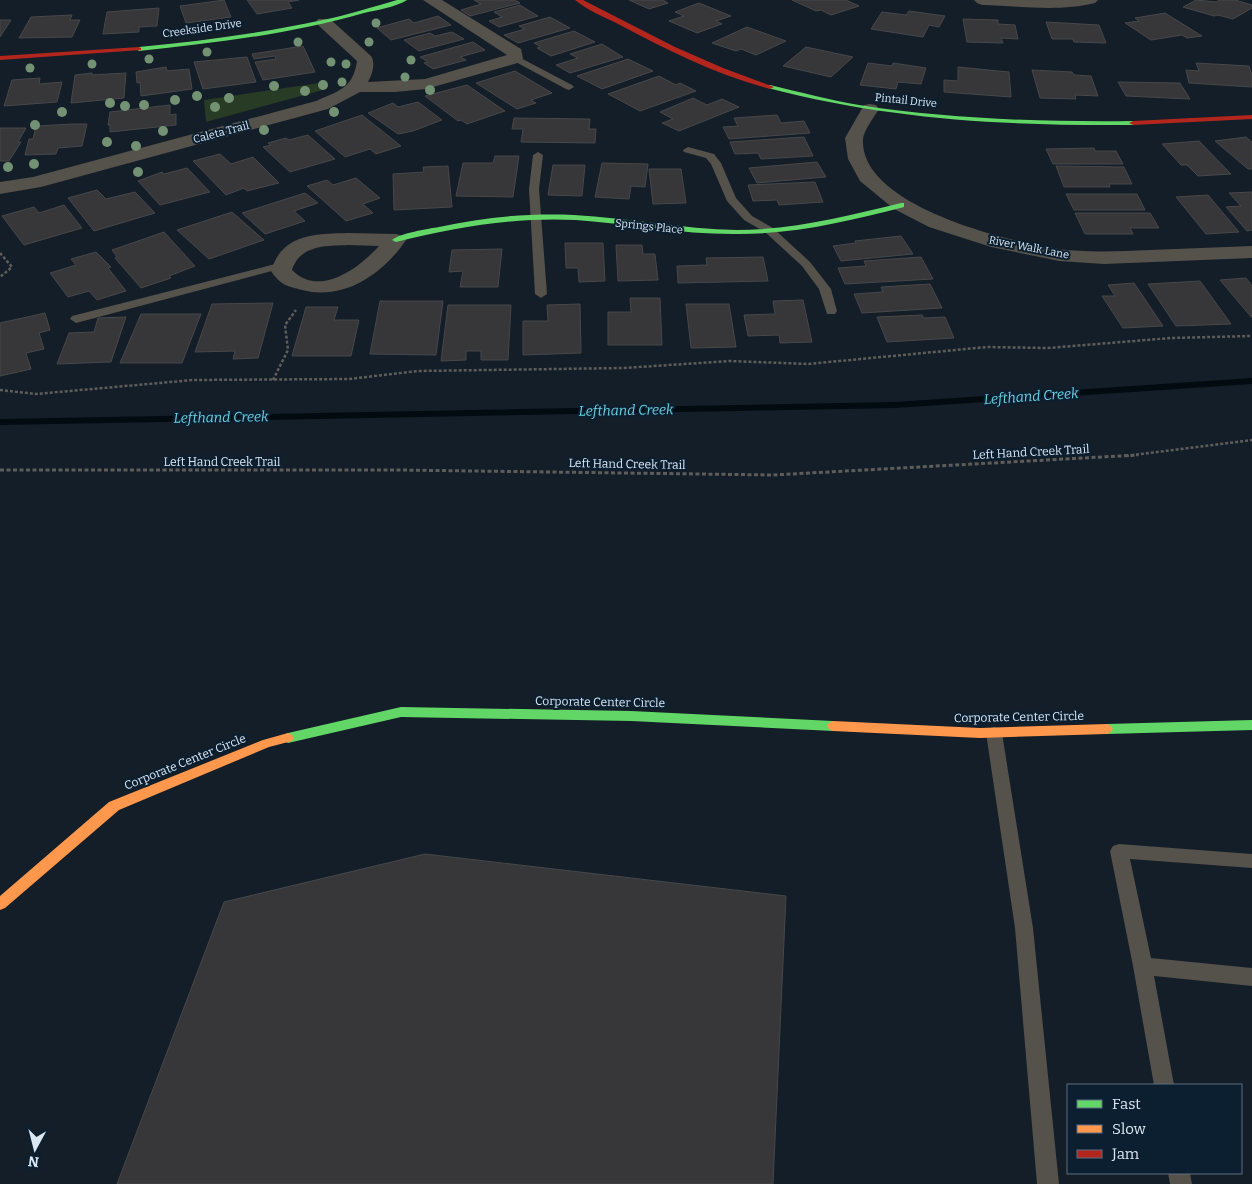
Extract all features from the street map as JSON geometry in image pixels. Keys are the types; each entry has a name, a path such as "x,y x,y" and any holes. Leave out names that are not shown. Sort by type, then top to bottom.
{"street":[{"name":"Creekside Drive","path":"0,58 99,53 184,44 324,22 404,0"},
{"path":"357,87 395,87 426,84 516,58 515,53 430,0"},
{"name":"Pintail Drive","path":"578,0 691,60 736,77 791,92 870,109 901,114 1018,121 1137,124 1188,123 1252,117"},
{"path":"982,0 1040,2 1090,0"},
{"path":"324,22 365,60 364,75 357,87"},
{"name":"Caleta Trail","path":"0,188 34,183 322,105 357,87"},
{"name":"River Walk Lane","path":"870,109 854,138 857,158 866,177 901,205 936,223 998,244 1060,255 1104,258 1252,252"},
{"name":"Springs Place","path":"396,240 371,267 343,284 314,287 292,281 281,271 285,258 302,245 324,241 396,240 421,232 496,220 552,217 691,230 737,232 797,228 844,221 901,205"},
{"name":"Corporate Center Circle","path":"0,904 114,806 267,743 401,712 631,716 980,733 1252,725"}],"lane":[{"path":"516,58 569,87"},
{"path":"688,150 710,156 716,163 731,199 748,218 769,230 806,264 825,289 831,310"},
{"path":"538,155 534,189 541,294"},
{"path":"76,319 283,265"},
{"path":"994,732 1024,928 1048,1184"},
{"path":"1164,1084 1143,966 1119,851 1252,861"},
{"path":"1143,966 1252,978"}],"path":[{"path":"0,253 12,267 0,277"},
{"path":"273,380 288,350 285,325 314,287"},
{"path":"0,390 36,394 193,380 349,379 418,371 624,368 730,361 808,364 987,347 1048,348 1171,338 1252,336"},
{"name":"Left Hand Creek Trail","path":"0,470 400,470 773,475 1129,456 1252,440"}],"green space":[{"path":"319,83 323,90 206,122 204,100"}],"building":[{"path":"224,0 231,17 186,23 180,6"},
{"path":"247,0 299,0 288,2 292,8 257,14"},
{"path":"474,0 515,0 520,3 470,16 461,10 481,4"},
{"path":"629,0 663,0 668,3 649,9"},
{"path":"792,0 846,0 859,6 831,15 821,10 816,11"},
{"path":"1196,0 1216,2 1220,0 1235,0 1252,5 1252,8 1233,19 1218,15 1214,16 1183,7"},
{"path":"699,3 731,16 716,21 722,24 697,33 669,21 684,16 675,12"},
{"path":"520,5 538,16 499,27 489,21 502,17 494,12"},
{"path":"159,8 157,26 139,27 139,32 103,34 107,12"},
{"path":"909,11 945,16 939,27 929,25 923,37 871,29 882,12 906,15"},
{"path":"1165,13 1202,36 1187,38 1182,35 1151,40 1125,23 1139,21 1135,18"},
{"path":"72,15 70,20 80,20 72,37 19,38 31,17"},
{"path":"438,16 451,25 391,40 377,28 409,19 414,23"},
{"path":"550,17 570,28 518,43 504,35 525,29 519,26"},
{"path":"963,19 998,20 998,24 1015,25 1018,39 1001,38 1003,43 967,42"},
{"path":"0,20 11,20 0,37"},
{"path":"1046,22 1099,25 1106,43 1074,42 1073,39 1052,39"},
{"path":"747,27 786,41 756,55 741,49 736,51 712,43"},
{"path":"574,31 595,42 551,56 537,48 541,47 534,43"},
{"path":"452,32 464,39 419,51 404,40 430,33 435,36"},
{"path":"473,42 485,50 460,57 466,60 433,69 424,63 428,62 420,57"},
{"path":"602,44 623,57 570,73 556,65 578,58 570,54"},
{"path":"303,46 315,72 263,80 255,62 276,59 275,56 254,59 252,54"},
{"path":"806,47 853,57 831,77 783,66"},
{"path":"247,57 256,82 203,89 194,62"},
{"path":"628,59 653,71 602,89 577,76"},
{"path":"868,63 892,66 893,63 926,68 921,84 898,82 896,89 860,85"},
{"path":"1196,63 1249,66 1252,75 1252,87 1189,83 1186,70 1199,71"},
{"path":"166,67 167,71 189,69 192,89 141,96 140,82 137,83 136,72"},
{"path":"958,67 1009,72 1011,97 944,92 944,80 958,81"},
{"path":"1032,70 1072,72 1074,75 1091,76 1098,96 1075,95 1076,99 1040,98"},
{"path":"515,71 552,93 531,100 536,103 517,109 476,83"},
{"path":"92,73 92,75 126,73 124,98 71,103 75,75"},
{"path":"659,76 676,85 680,83 696,91 640,111 608,94"},
{"path":"40,78 39,84 62,82 57,102 4,106 12,80"},
{"path":"1118,82 1180,83 1190,99 1126,96"},
{"path":"467,85 505,111 467,124 461,120 458,121 425,96"},
{"path":"693,98 707,105 722,99 739,107 679,131 662,123 673,119 660,112"},
{"path":"418,102 442,120 413,131 398,134 368,113 393,103 398,107"},
{"path":"170,105 170,115 176,114 176,125 110,132 110,125 108,125 110,112"},
{"path":"362,115 401,146 376,154 370,149 345,157 315,131"},
{"path":"777,115 781,123 804,121 810,133 729,139 723,127 738,126 734,118"},
{"path":"514,118 590,119 589,129 596,129 595,143 521,142 523,129 512,129"},
{"path":"87,124 82,146 58,148 56,154 25,155 29,139 33,139 36,126"},
{"path":"0,128 26,128 18,142 21,142 9,161 0,161"},
{"path":"308,135 335,159 290,172 263,147 271,145 268,143 286,138 289,140"},
{"path":"804,137 813,156 761,159 758,153 735,154 730,142"},
{"path":"1246,137 1252,142 1252,169 1248,169 1215,141"},
{"path":"1199,141 1231,174 1198,176 1187,165 1181,165 1162,144"},
{"path":"1094,148 1095,151 1116,151 1123,164 1053,164 1046,149"},
{"path":"220,154 231,164 253,157 279,183 247,191 244,188 226,195 193,161"},
{"path":"495,156 519,156 513,197 456,196 463,163 493,163"},
{"path":"817,162 826,177 757,183 749,168"},
{"path":"602,163 648,164 645,187 631,186 629,199 595,197"},
{"path":"553,165 585,165 582,196 548,195"},
{"path":"448,166 452,207 394,210 393,174 424,172 423,167"},
{"path":"1056,166 1124,167 1132,184 1109,184 1110,187 1064,187"},
{"path":"187,168 210,192 160,205 138,181 162,172 164,174"},
{"path":"649,169 681,169 686,203 653,204"},
{"path":"356,178 380,198 363,204 373,213 346,221 307,186 327,180 333,185"},
{"path":"815,182 823,202 779,205 777,200 753,201 748,185"},
{"path":"97,190 106,199 135,192 155,213 94,231 68,198"},
{"path":"1252,192 1252,230 1247,231 1226,207 1241,206 1229,193"},
{"path":"305,193 318,203 294,211 305,221 265,234 242,213"},
{"path":"1066,194 1137,194 1145,210 1074,210"},
{"path":"1208,195 1239,232 1206,234 1176,197"},
{"path":"64,205 82,228 24,245 2,216 34,207 39,213"},
{"path":"232,212 264,240 209,259 177,230"},
{"path":"1075,213 1150,213 1159,228 1130,228 1133,234 1085,234"},
{"path":"164,232 195,266 169,276 171,278 141,288 115,258 117,257 112,250"},
{"path":"901,236 913,254 841,261 833,246 856,243 855,241"},
{"path":"565,243 603,243 605,281 579,282 578,268 566,268"},
{"path":"616,245 642,245 643,254 655,254 658,280 618,281"},
{"path":"502,249 498,287 460,287 463,271 449,272 452,250"},
{"path":"96,252 111,267 108,268 126,291 97,300 89,291 68,297 50,273 76,265 71,259"},
{"path":"763,257 768,281 678,283 677,266 707,265 706,258"},
{"path":"921,257 933,279 845,284 838,268 866,266 864,261"},
{"path":"1246,278 1252,286 1252,318 1220,280"},
{"path":"1200,281 1231,324 1176,326 1148,284"},
{"path":"1134,283 1163,326 1123,328 1102,296 1115,296 1108,285"},
{"path":"930,284 942,308 862,313 854,294 883,292 881,287"},
{"path":"630,298 660,298 662,345 608,345 608,312 631,312"},
{"path":"803,300 812,342 780,343 779,335 748,336 744,315 775,314 773,301"},
{"path":"380,301 443,301 436,355 370,354"},
{"path":"273,303 258,358 233,359 235,351 195,352 212,304"},
{"path":"580,304 581,353 523,355 523,321 548,321 547,305"},
{"path":"686,304 729,304 736,347 691,348"},
{"path":"448,305 511,305 508,360 481,360 481,351 466,351 466,360 441,361"},
{"path":"306,307 338,307 334,320 359,320 351,356 292,356"},
{"path":"45,313 50,330 39,333 44,349 26,353 31,369 0,376 0,323"},
{"path":"141,314 201,314 182,363 120,363"},
{"path":"922,315 924,318 945,317 954,338 887,342 877,317"},
{"path":"126,317 111,362 57,364 69,333 94,332 98,318"},
{"path":"425,854 786,896 773,1184 117,1184 224,902"}],"waterway":[{"name":"Lefthand Creek","path":"0,422 895,405 1252,381"}],"traffic: fast":[{"path":"139,49 278,31 333,20 404,0"},
{"path":"770,87 858,107 950,118 1042,123 1133,123"},
{"path":"396,240 473,222 533,217 576,218 691,230 737,232 779,230 860,216 901,205"},
{"path":"288,738 401,712 631,716 833,726"},
{"path":"1107,729 1252,725"}],"traffic: slow":[{"path":"833,726 980,733 1107,729"},
{"path":"0,904 114,806 267,743 288,738"}],"traffic: jam":[{"path":"578,0 696,60 770,87"},
{"path":"0,58 139,49"},
{"path":"1133,123 1252,117"}]}
